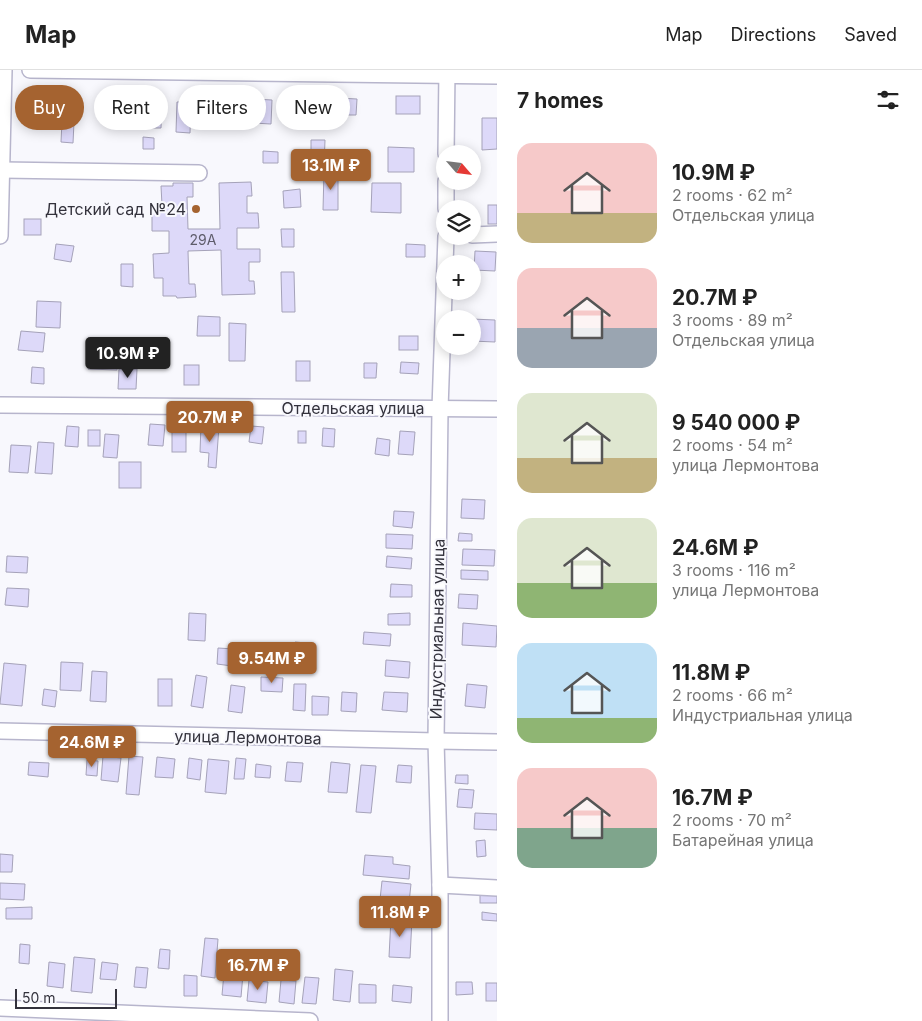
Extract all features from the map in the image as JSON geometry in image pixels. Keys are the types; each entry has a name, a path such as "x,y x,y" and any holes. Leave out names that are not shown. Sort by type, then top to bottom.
{"street":[{"path":"0,236 4,70"},
{"path":"30,70 447,73 497,76"},
{"path":"446,145 447,73"},
{"path":"2,170 199,173"},
{"path":"481,235 497,234"},
{"name":"Индустриальная улица","path":"440,1021 440,885 436,741 440,409 446,245"},
{"name":"Отдельская улица","path":"0,405 497,409"},
{"name":"улица Лермонтова","path":"0,731 497,742"},
{"path":"440,885 497,888"},
{"path":"0,1008 310,1021"}],"building":[{"path":"396,96 420,96 420,114 396,114"},
{"path":"350,99 357,99 356,115 350,115"},
{"path":"266,100 272,100 271,124 266,124"},
{"path":"178,102 178,130 190,130 190,133 176,132"},
{"path":"482,118 497,118 497,149 482,150"},
{"path":"62,130 74,130 73,143 61,142"},
{"path":"143,137 154,138 154,149 143,149"},
{"path":"311,140 325,140 324,167 311,166"},
{"path":"388,147 414,148 414,172 388,172"},
{"path":"263,151 278,152 278,163 263,163"},
{"path":"324,172 338,172 338,210 323,210"},
{"path":"251,182 252,196 247,196 247,213 258,213 259,228 237,228 237,249 260,249 260,262 249,262 249,281 254,281 255,294 222,295 221,250 188,251 189,284 195,284 196,297 177,298 176,296 163,296 163,278 154,278 153,254 169,253 169,231 152,231 152,205 162,205 161,186 173,186 173,183 193,183 193,197 187,197 188,229 220,229 219,183"},
{"path":"372,183 401,183 401,213 371,212"},
{"path":"300,189 301,207 284,208 283,191"},
{"path":"488,205 497,205 497,224 488,224"},
{"path":"24,219 41,219 41,235 24,235"},
{"path":"281,229 294,229 294,247 282,247"},
{"path":"56,244 74,246 71,262 54,259"},
{"path":"406,244 425,245 425,257 406,257"},
{"path":"475,251 496,252 495,271 481,270 481,255 475,255"},
{"path":"121,264 133,264 133,287 121,286"},
{"path":"281,272 294,272 295,312 282,312"},
{"path":"37,301 61,302 60,328 36,327"},
{"path":"198,316 220,317 220,336 197,336"},
{"path":"481,319 495,320 495,342 481,341"},
{"path":"229,323 246,324 245,361 229,361"},
{"path":"21,331 45,333 43,352 18,350"},
{"path":"399,336 418,336 418,350 399,350"},
{"path":"89,350 118,351 117,370 88,369"},
{"path":"296,361 310,361 310,381 296,381"},
{"path":"401,362 419,363 418,374 400,373"},
{"path":"364,363 377,363 376,378 364,378"},
{"path":"184,365 199,365 199,385 184,385"},
{"path":"32,367 44,368 44,384 31,383"},
{"path":"119,369 137,369 136,389 118,389"},
{"path":"150,424 165,425 163,446 148,445"},
{"path":"172,425 186,425 186,452 172,452"},
{"path":"201,425 219,426 216,468 208,467 209,453 200,452"},
{"path":"67,426 79,427 78,447 65,446"},
{"path":"251,426 264,427 262,444 249,442"},
{"path":"323,428 335,429 334,447 322,446"},
{"path":"88,430 100,430 100,446 88,446"},
{"path":"298,431 306,431 306,443 298,443"},
{"path":"400,431 415,432 413,455 398,454"},
{"path":"105,434 119,435 117,458 103,457"},
{"path":"377,438 390,440 389,456 375,454"},
{"path":"38,442 54,443 52,474 35,473"},
{"path":"11,445 31,446 28,473 9,472"},
{"path":"119,462 141,462 141,488 119,488"},
{"path":"462,499 485,500 484,519 461,518"},
{"path":"394,511 414,512 412,528 393,526"},
{"path":"459,533 472,534 472,541 458,541"},
{"path":"386,534 413,535 412,549 386,548"},
{"path":"463,549 495,550 494,566 462,565"},
{"path":"7,556 28,557 27,573 6,572"},
{"path":"387,556 412,558 411,569 386,567"},
{"path":"461,570 488,571 488,580 461,579"},
{"path":"391,584 412,585 412,597 390,597"},
{"path":"7,588 29,589 28,607 5,605"},
{"path":"459,594 478,595 477,609 458,608"},
{"path":"189,613 206,614 205,641 188,640"},
{"path":"410,613 410,625 388,625 388,614"},
{"path":"463,623 497,626 496,647 462,645"},
{"path":"364,632 391,634 390,646 363,644"},
{"path":"295,642 306,643 304,669 293,669"},
{"path":"218,648 234,649 232,666 217,664"},
{"path":"386,660 410,662 409,678 385,676"},
{"path":"61,662 83,663 81,691 60,690"},
{"path":"4,663 26,665 22,706 0,704"},
{"path":"92,671 107,672 106,702 90,701"},
{"path":"196,675 207,677 203,708 191,706"},
{"path":"261,677 283,678 282,692 261,691"},
{"path":"158,679 172,679 172,706 158,706"},
{"path":"294,684 306,684 305,711 293,710"},
{"path":"467,684 487,686 485,708 465,706"},
{"path":"231,685 245,687 242,713 228,711"},
{"path":"44,689 57,691 55,707 42,705"},
{"path":"342,692 357,693 356,712 341,711"},
{"path":"384,692 408,693 407,712 382,710"},
{"path":"312,696 329,697 328,715 312,715"},
{"path":"103,756 121,758 118,782 101,780"},
{"path":"129,756 143,757 139,795 126,794"},
{"path":"157,757 175,759 173,778 155,777"},
{"path":"189,758 202,760 200,780 187,778"},
{"path":"236,758 246,759 244,779 234,779"},
{"path":"208,759 229,761 226,794 205,792"},
{"path":"87,760 98,761 97,776 86,775"},
{"path":"29,762 49,763 48,777 28,775"},
{"path":"287,762 303,763 301,782 285,781"},
{"path":"331,762 350,764 347,793 328,792"},
{"path":"256,764 271,766 270,778 255,777"},
{"path":"361,765 376,766 371,813 356,812"},
{"path":"398,765 412,766 411,783 396,782"},
{"path":"456,775 468,775 468,784 455,783"},
{"path":"459,789 474,790 472,808 457,807"},
{"path":"475,813 497,814 497,830 474,829"},
{"path":"485,840 486,856 477,857 476,841"},
{"path":"0,854 13,855 12,872 0,872"},
{"path":"365,855 393,857 393,864 410,866 409,879 363,875"},
{"path":"382,881 411,884 408,912 379,909"},
{"path":"0,883 25,884 24,900 0,899"},
{"path":"480,894 497,894 497,903 480,903"},
{"path":"32,907 32,919 6,919 6,908"},
{"path":"482,912 497,914 497,921 482,920"},
{"path":"391,918 412,919 410,958 389,957"},
{"path":"205,938 218,939 215,978 201,976"},
{"path":"20,944 30,945 29,964 19,963"},
{"path":"160,949 170,950 169,969 158,968"},
{"path":"74,957 95,959 92,993 71,991"},
{"path":"49,962 65,964 63,988 47,986"},
{"path":"102,962 118,964 116,980 100,979"},
{"path":"136,967 148,968 146,988 134,987"},
{"path":"335,969 353,971 350,1002 333,1000"},
{"path":"224,973 243,974 241,997 222,995"},
{"path":"184,975 197,976 197,996 184,996"},
{"path":"305,977 319,978 316,1004 302,1003"},
{"path":"249,980 268,982 266,1003 247,1001"},
{"path":"281,980 296,981 294,1004 279,1002"},
{"path":"456,982 472,982 473,994 456,995"},
{"path":"486,983 497,983 497,1001 486,1001"},
{"path":"359,984 376,985 376,1003 359,1003"},
{"path":"393,985 412,987 411,1003 392,1001"}],"place":[{"name":"Детский сад №24","path":"196,209"}]}
